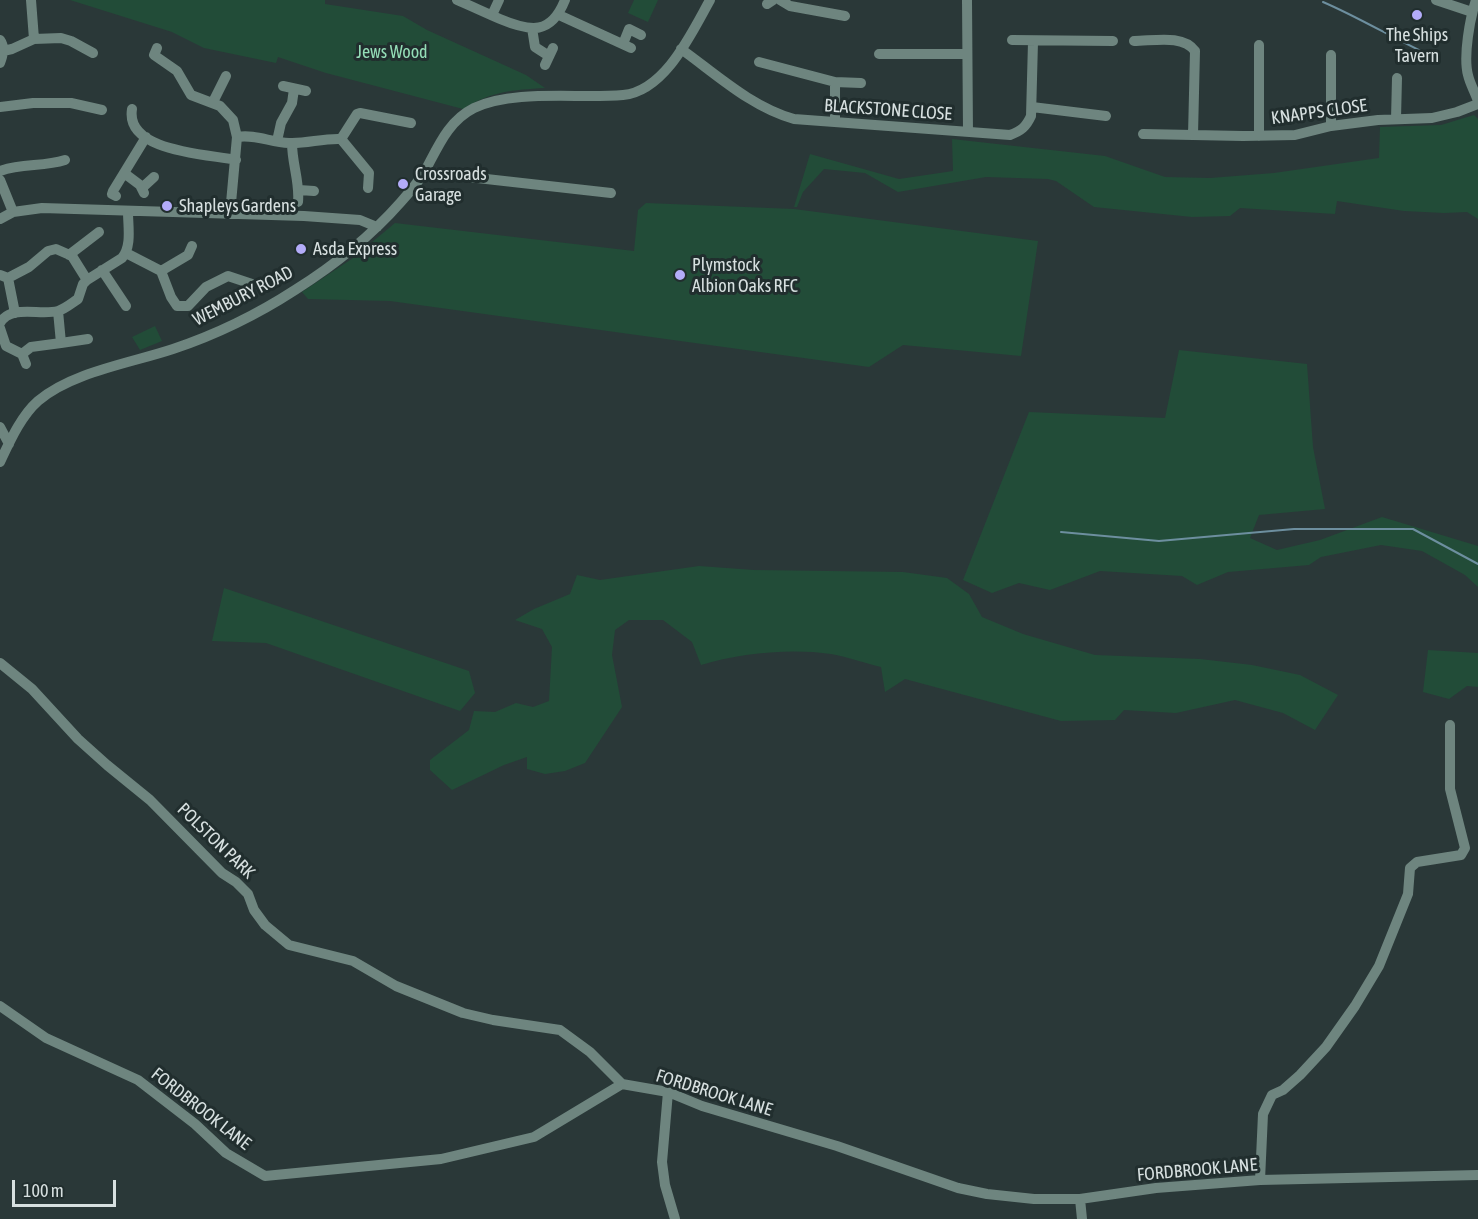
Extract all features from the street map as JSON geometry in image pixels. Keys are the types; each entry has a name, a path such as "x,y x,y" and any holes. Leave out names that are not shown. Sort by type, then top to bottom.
{"street":[{"path":"31,0 34,39"},
{"path":"457,0 524,28 541,28 559,15 565,0"},
{"path":"492,15 499,0"},
{"name":"WEMBURY ROAD","path":"0,462 26,414 35,403 60,385 175,348 223,328 296,290 357,245 400,203 424,172 448,129 457,119 482,105 522,98 608,97 634,94 658,79 681,49 710,0"},
{"path":"780,0 790,6 838,12"},
{"path":"967,0 968,132"},
{"path":"1436,0 1472,12"},
{"path":"1476,0 1472,12 1467,58 1468,74 1478,103"},
{"path":"559,15 627,46 629,29 641,35"},
{"path":"532,28 535,47 549,57"},
{"path":"0,63 2,45 12,49 34,39 61,38 88,50 88,37"},
{"path":"1012,40 1033,42 1090,37 1113,41"},
{"path":"1134,41 1163,46 1183,41 1195,51 1193,135"},
{"name":"BLACKSTONE CLOSE","path":"681,49 744,94 779,115 802,120 1010,135 1019,132 1027,125 1031,116 1033,42"},
{"path":"1259,45 1259,136"},
{"path":"157,48 154,55 177,70 191,95 220,106 233,120 237,137 230,214"},
{"path":"879,54 892,49 968,54"},
{"path":"1330,55 1331,126"},
{"path":"759,62 788,74 835,82 861,83"},
{"path":"1396,78 1396,119"},
{"path":"213,102 227,82"},
{"path":"835,82 835,122"},
{"path":"277,141 281,123 292,103 289,87 306,91"},
{"path":"0,107 73,98 102,110"},
{"name":"KNAPPS CLOSE","path":"1143,134 1162,132 1193,135 1295,135 1331,126 1396,119 1432,118 1457,112 1478,103"},
{"path":"1032,107 1100,113"},
{"path":"128,113 135,129 161,146 172,150 236,160"},
{"path":"341,139 357,114 360,113 405,118"},
{"path":"237,137 254,136 292,143 324,138 341,139 374,176 368,188"},
{"path":"116,196 112,194 125,166 146,137"},
{"path":"292,143 292,159 298,180 298,202"},
{"path":"0,171 27,165 49,165 65,160"},
{"path":"125,166 143,191 154,177"},
{"path":"424,172 611,193"},
{"path":"0,180 13,212"},
{"path":"299,190 314,191"},
{"path":"0,219 13,212 34,208 348,219 360,220 377,227"},
{"path":"0,323 4,318 15,313 58,311 78,299 87,280 126,253 128,212"},
{"path":"69,255 99,232"},
{"path":"161,271 188,255 192,246"},
{"path":"15,313 4,277 29,267 48,251 56,249 69,255 87,280"},
{"path":"126,253 161,271 174,304 182,307 188,306 206,287 228,276 252,284"},
{"path":"102,270 126,306"},
{"path":"58,311 61,343"},
{"path":"0,328 6,346 24,359 31,347 88,339"},
{"path":"0,427 9,444"},
{"name":"POLSTON PARK","path":"0,663 32,689 78,739 150,800 222,873 236,882 248,894 254,910 265,925 289,945 353,961 396,986 463,1012 493,1020 560,1030 590,1052 622,1084"},
{"path":"1260,1180 1263,1114 1272,1095 1283,1090 1300,1075 1326,1047 1355,1006 1379,966 1408,894 1410,868 1417,862 1461,855 1465,848 1450,789 1450,725"},
{"name":"FORDBROOK LANE","path":"0,1006 46,1038 138,1080 195,1124 226,1153 265,1176 441,1159 534,1137 622,1084 668,1092 702,1106 837,1146 958,1188 1034,1199 1080,1199 1156,1188 1260,1180 1478,1175"},
{"path":"668,1092 662,1162 665,1185 675,1219"},
{"path":"1080,1199 1082,1219"}],"green space":[{"name":"Jews Wood","path":"70,0 325,0 325,4 403,16 427,30 526,75 545,88 502,92 483,98 463,109 326,73 278,57 276,63 204,48 172,32"},
{"path":"634,0 658,0 648,22 628,13"},
{"path":"1474,115 1478,119 1478,219 1467,212 1404,211 1337,201 1335,214 1240,208 1230,216 1192,217 1094,207 1056,181 1048,179 986,177 898,192 865,173 824,169 803,192 797,207 794,207 810,154 899,179 953,171 952,139 1105,156 1165,177 1210,178 1274,173 1379,158 1380,127 1441,125"},
{"name":"Plymstock Albion Oaks RFC","path":"646,203 794,209 1038,241 1021,356 903,345 869,367 390,301 308,299 302,292 353,258 395,223 634,251 638,210"},
{"path":"155,326 162,341 140,350 132,337"},
{"path":"1179,350 1307,364 1313,447 1325,509 1259,515 1250,538 1277,550 1320,540 1382,517 1478,546 1478,587 1465,575 1422,551 1381,545 1321,557 1309,565 1228,572 1197,585 1182,576 1100,571 1050,590 1019,583 992,593 963,580 1029,412 1165,418"},
{"path":"699,566 754,570 903,572 947,578 969,594 982,617 1023,634 1095,655 1200,659 1252,665 1300,675 1338,695 1315,730 1283,713 1235,700 1176,713 1124,710 1115,720 1061,721 905,679 885,692 881,667 831,654 766,653 732,657 701,665 692,642 663,620 629,620 615,630 612,655 622,707 585,763 565,771 545,774 527,769 527,757 504,765 452,790 430,770 430,760 469,730 474,711 495,712 516,703 533,707 549,701 552,647 542,629 515,620 534,609 570,594 577,575 600,580"},
{"path":"224,588 469,671 475,693 460,711 266,643 212,641"},
{"path":"1428,650 1478,653 1478,687 1467,686 1449,699 1423,692"}],"waterway":[{"path":"1323,2 1425,53"},
{"path":"1061,532 1159,541 1294,529 1413,529 1478,564"}],"place":[{"name":"The Ships Tavern","path":"1417,15"},
{"name":"Crossroads Garage","path":"403,184"},
{"name":"Shapleys Gardens","path":"167,206"},
{"name":"Asda Express","path":"301,249"},
{"name":"Plymstock Albion Oaks RFC","path":"680,275"}]}
